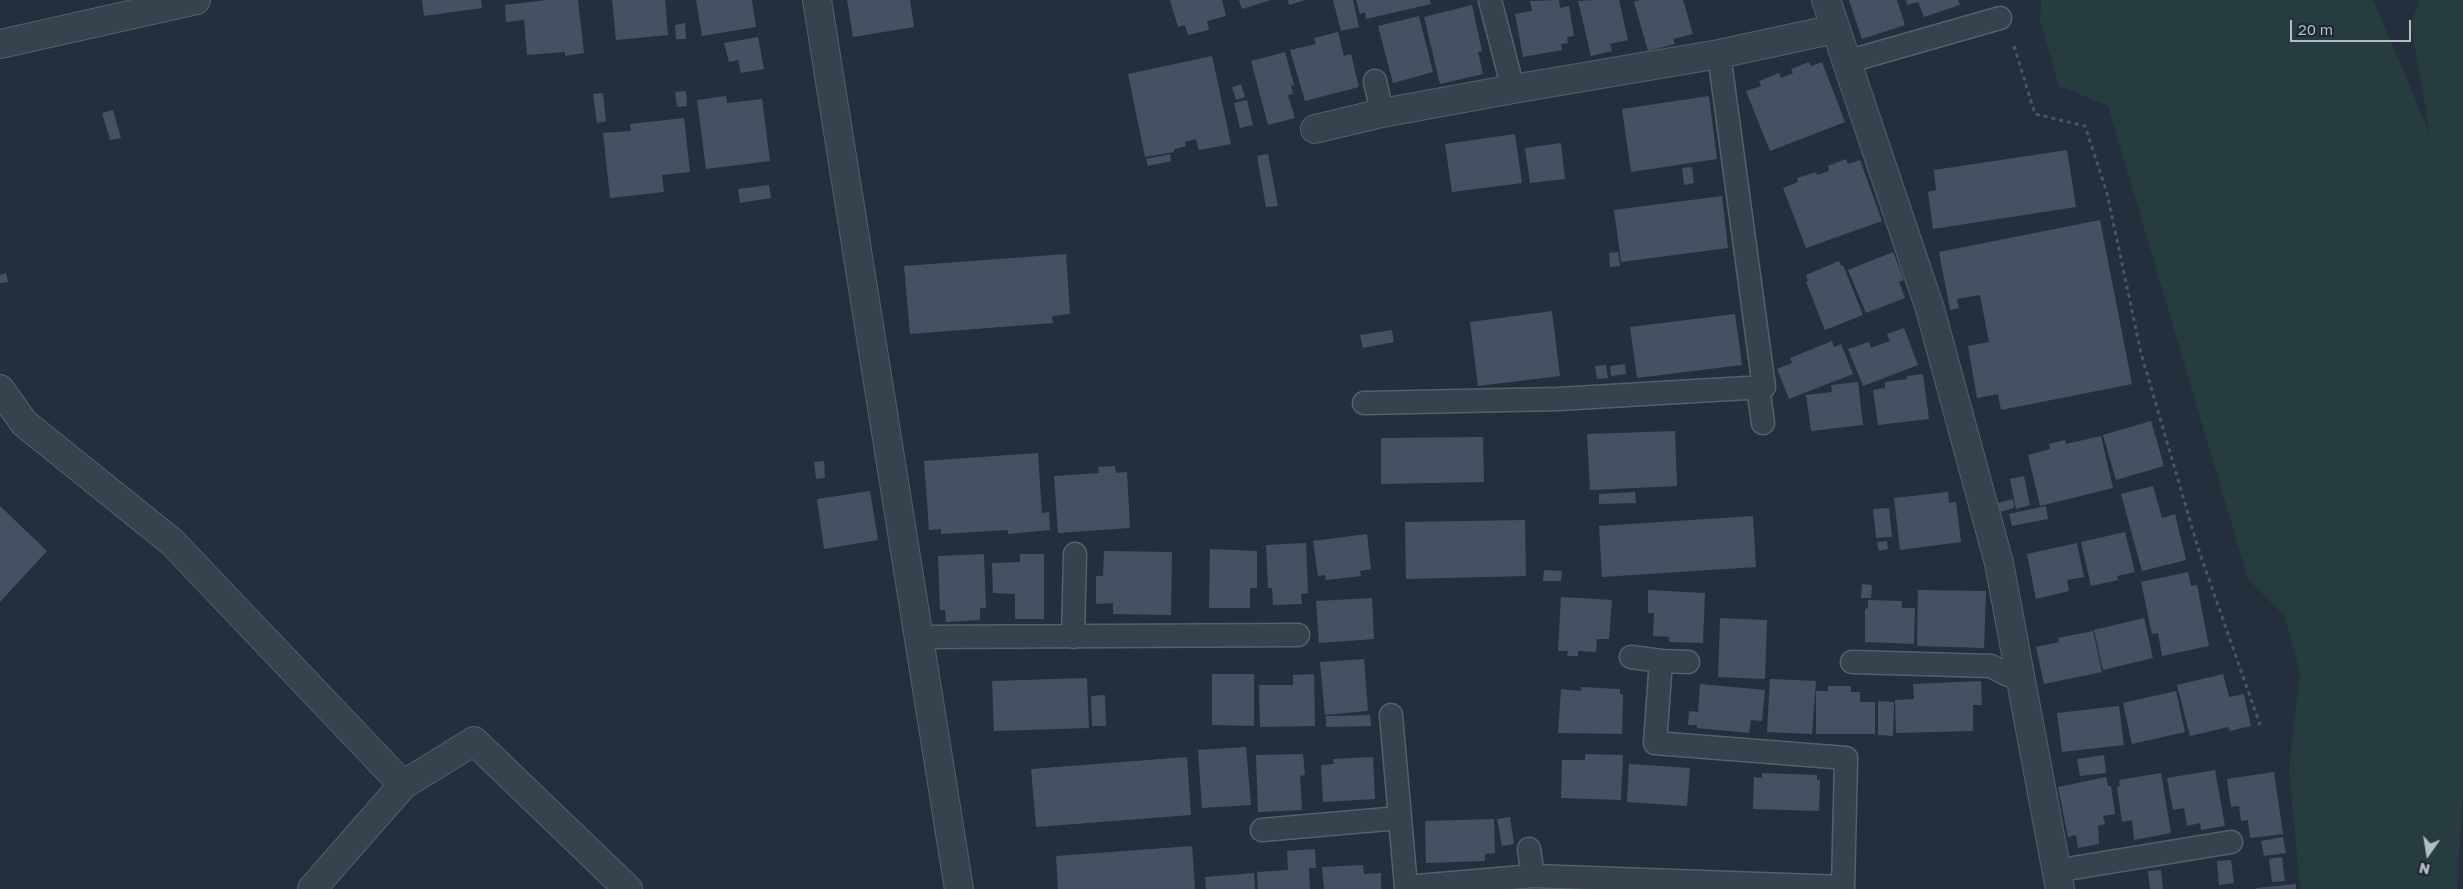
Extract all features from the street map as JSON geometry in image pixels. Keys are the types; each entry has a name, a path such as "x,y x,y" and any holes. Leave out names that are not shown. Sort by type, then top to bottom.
{"street":[{"path":"0,44 196,0"},
{"path":"817,0 959,889"},
{"path":"1826,0 1930,309 1999,563 2020,673 2053,883"},
{"path":"1315,129 1382,113 1719,54 1835,29"},
{"path":"0,389 24,423 172,542 403,785"},
{"path":"312,889 403,785 474,741 628,889"}],"lane":[{"path":"1490,0 1513,89"},
{"path":"1846,62 2000,18"},
{"path":"1364,403 1558,399 1764,387 1719,54"},
{"path":"1375,81 1382,113"},
{"path":"1758,386 1763,423"},
{"path":"1073,637 1076,554"},
{"path":"919,637 1298,635"},
{"path":"1631,657 1688,662"},
{"path":"1391,715 1406,886 1533,876 1843,888 1846,758 1656,743 1661,661"},
{"path":"1852,662 1991,666 2008,675 2020,673"},
{"path":"1262,830 1399,818"},
{"path":"2053,883 2231,842"},
{"path":"1529,848 1533,876"}],"path":[{"path":"2000,18 2006,22 2035,114 2085,126 2107,193 2141,353 2195,539 2260,725"}],"green space":[{"path":"2041,0 2373,0 2430,134 2411,25 2419,0 2463,0 2463,798 2457,889 2300,889 2289,769 2300,672 2284,615 2248,579 2108,106 2059,86 2040,20"}],"building":[{"path":"422,0 481,0 482,8 424,16"},
{"path":"547,0 578,0 584,53 565,56 565,52 527,55 524,20 506,22 505,5"},
{"path":"612,0 665,0 668,35 616,40"},
{"path":"696,0 752,0 756,27 702,36"},
{"path":"847,0 910,0 914,27 853,37"},
{"path":"1170,0 1222,0 1226,16 1207,21 1209,30 1188,35 1185,25 1178,27"},
{"path":"1239,0 1271,0 1242,9"},
{"path":"1288,0 1305,0 1289,5"},
{"path":"1333,0 1353,0 1359,27 1341,31"},
{"path":"1356,0 1430,0 1431,4 1366,19 1365,12 1360,14"},
{"path":"1559,0 1560,8 1569,6 1574,36 1567,37 1568,43 1561,44 1562,50 1523,57 1515,14 1532,11 1530,1"},
{"path":"1619,0 1628,40 1610,44 1612,51 1591,56 1578,1"},
{"path":"1641,0 1683,0 1693,34 1673,39 1675,44 1648,51 1634,2"},
{"path":"1849,0 1897,0 1905,25 1862,39"},
{"path":"1906,0 1958,0 1960,5 1924,17 1918,2 1907,5"},
{"path":"1472,5 1482,51 1478,52 1483,74 1440,84 1424,17"},
{"path":"1419,16 1433,72 1393,83 1378,26"},
{"path":"685,23 686,39 676,39 675,25"},
{"path":"1338,32 1344,56 1351,54 1359,87 1305,101 1290,50 1316,44 1314,38"},
{"path":"758,37 764,69 741,73 738,60 729,62 724,43"},
{"path":"1285,52 1294,85 1291,86 1293,94 1288,95 1295,118 1268,125 1251,61"},
{"path":"1212,56 1231,144 1199,150 1196,139 1185,142 1186,146 1174,149 1174,152 1145,157 1128,74"},
{"path":"1809,62 1811,66 1822,62 1845,122 1770,151 1746,91 1761,86 1759,81 1779,73 1781,78 1793,73 1791,69"},
{"path":"1241,84 1245,97 1236,100 1232,87"},
{"path":"686,91 687,106 677,107 675,92"},
{"path":"603,93 606,121 597,123 593,94"},
{"path":"726,96 727,103 762,99 770,161 706,169 697,100"},
{"path":"1709,96 1717,159 1631,172 1622,109"},
{"path":"1247,100 1253,125 1240,128 1234,103"},
{"path":"113,110 121,138 110,140 102,113"},
{"path":"684,118 690,172 662,175 664,192 610,198 603,133 631,131 630,124"},
{"path":"1515,134 1522,183 1452,192 1445,144"},
{"path":"1561,143 1565,179 1530,183 1525,148"},
{"path":"2067,150 2076,207 1933,229 1928,192 1936,190 1934,170"},
{"path":"1170,154 1171,161 1148,166 1146,159"},
{"path":"1268,154 1278,206 1266,207 1257,156"},
{"path":"1846,159 1848,164 1860,160 1882,221 1806,248 1783,188 1798,182 1797,178 1816,172 1817,175 1829,171 1828,166"},
{"path":"1692,167 1694,183 1684,185 1682,168"},
{"path":"769,185 771,198 740,203 738,189"},
{"path":"1722,196 1728,248 1621,262 1614,210"},
{"path":"2100,220 2132,384 2001,410 1998,394 1977,398 1968,346 1989,342 1980,295 1957,299 1959,308 1950,310 1939,252"},
{"path":"1618,252 1620,266 1610,267 1609,253"},
{"path":"1893,252 1904,280 1899,282 1905,298 1866,313 1848,270"},
{"path":"1066,254 1070,314 1052,316 1053,323 910,334 904,266"},
{"path":"1839,261 1841,266 1843,265 1863,315 1825,330 1806,282 1808,281 1806,275"},
{"path":"6,273 8,282 0,283 0,275"},
{"path":"1552,311 1560,376 1478,386 1470,322"},
{"path":"1735,314 1742,365 1637,378 1630,327"},
{"path":"1904,328 1918,365 1863,386 1848,349 1869,342 1871,348 1890,341 1887,334"},
{"path":"1392,330 1394,342 1363,348 1360,335"},
{"path":"1832,341 1834,347 1841,344 1853,374 1789,399 1777,369 1792,363 1790,358"},
{"path":"1625,364 1626,374 1611,376 1610,366"},
{"path":"1606,365 1608,378 1597,379 1595,366"},
{"path":"1923,374 1929,419 1878,425 1873,390 1885,388 1885,382 1907,379 1907,376"},
{"path":"1858,382 1863,425 1811,431 1806,395 1832,392 1831,385"},
{"path":"2151,421 2164,466 2116,480 2103,435"},
{"path":"1675,431 1677,486 1590,490 1587,434"},
{"path":"2101,436 2113,488 2040,506 2028,455 2050,449 2049,444 2065,440 2066,444"},
{"path":"1483,437 1484,482 1381,484 1381,438"},
{"path":"1038,453 1042,513 1049,512 1050,530 1008,534 1008,530 941,534 941,529 929,530 924,461"},
{"path":"824,461 825,478 816,479 814,462"},
{"path":"1115,466 1116,473 1127,472 1130,528 1058,533 1054,476 1099,473 1098,467"},
{"path":"2024,476 2030,505 2016,509 2010,479"},
{"path":"2153,486 2162,518 2175,514 2186,560 2142,571 2121,494"},
{"path":"870,491 878,540 824,549 817,499"},
{"path":"1635,492 1636,503 1599,504 1599,494"},
{"path":"1948,492 1949,503 1956,502 1961,542 1900,550 1894,498"},
{"path":"2013,499 2014,508 2000,512 1998,503"},
{"path":"0,506 47,551 0,602"},
{"path":"2046,506 2048,519 2012,526 2009,514"},
{"path":"1889,508 1892,537 1876,538 1873,509"},
{"path":"1753,516 1756,567 1602,577 1599,526"},
{"path":"1525,520 1526,576 1406,579 1405,522"},
{"path":"2125,532 2135,572 2117,576 2118,580 2091,586 2081,542"},
{"path":"1367,534 1371,569 1360,571 1361,576 1326,580 1325,575 1318,576 1313,541"},
{"path":"1887,541 1888,549 1879,551 1877,542"},
{"path":"1306,543 1308,593 1301,594 1302,604 1273,605 1272,588 1268,588 1266,545"},
{"path":"2077,543 2084,577 2067,580 2069,591 2036,599 2027,554"},
{"path":"1210,549 1257,551 1257,588 1250,588 1250,608 1209,608"},
{"path":"1104,551 1172,552 1171,615 1113,614 1113,603 1096,604 1096,576 1103,576"},
{"path":"984,554 986,608 980,608 980,620 946,622 945,610 940,610 938,556"},
{"path":"1020,554 1044,554 1044,619 1015,619 1015,594 993,593 992,563 1020,562"},
{"path":"1544,570 1562,571 1561,581 1543,581"},
{"path":"2188,572 2191,586 2197,585 2209,646 2162,656 2158,633 2152,634 2141,582"},
{"path":"1862,584 1872,585 1871,598 1861,598"},
{"path":"1648,590 1705,593 1703,643 1669,642 1669,637 1653,636 1654,613 1648,613"},
{"path":"1918,590 1986,591 1984,648 1917,646"},
{"path":"1561,597 1612,600 1609,639 1597,639 1596,652 1578,651 1578,656 1567,656 1568,651 1558,651"},
{"path":"1372,598 1374,639 1319,643 1316,601"},
{"path":"1868,600 1902,601 1902,608 1915,608 1914,644 1865,642 1865,609 1868,608"},
{"path":"1720,618 1767,620 1765,679 1718,677"},
{"path":"2144,618 2153,658 2103,670 2094,630"},
{"path":"2093,631 2102,672 2044,684 2036,647 2059,642 2058,638"},
{"path":"1364,659 1368,711 1325,715 1320,662"},
{"path":"1212,674 1254,674 1254,726 1212,725"},
{"path":"1314,674 1315,726 1260,727 1259,685 1293,685 1293,675"},
{"path":"2223,674 2229,697 2244,694 2251,726 2230,731 2228,727 2190,736 2177,685"},
{"path":"1087,678 1089,728 994,731 992,681"},
{"path":"1770,679 1816,681 1812,734 1767,732"},
{"path":"1981,681 1982,705 1973,705 1973,731 1896,733 1895,700 1914,699 1913,684"},
{"path":"1700,684 1765,690 1762,721 1751,720 1749,733 1697,728 1697,725 1688,725 1689,711 1698,712"},
{"path":"1828,686 1851,686 1851,692 1860,692 1860,702 1875,702 1875,734 1816,734 1816,691 1828,691"},
{"path":"1581,687 1620,689 1620,694 1623,694 1622,734 1558,733 1561,689 1581,691"},
{"path":"2176,691 2185,732 2132,744 2123,703"},
{"path":"1105,695 1106,726 1092,726 1091,696"},
{"path":"1878,701 1894,702 1893,736 1878,735"},
{"path":"2119,706 2124,745 2062,752 2057,713"},
{"path":"1370,715 1371,726 1326,727 1326,716"},
{"path":"1246,747 1251,805 1202,808 1198,750"},
{"path":"1303,754 1305,775 1300,776 1302,810 1258,812 1256,755"},
{"path":"1585,754 1623,755 1621,800 1561,798 1562,760 1585,760"},
{"path":"2104,755 2106,773 2080,776 2077,759"},
{"path":"1187,757 1191,815 1036,827 1031,769"},
{"path":"1373,757 1375,799 1323,802 1321,765 1334,764 1333,759"},
{"path":"1629,764 1690,768 1687,806 1627,802"},
{"path":"2215,770 2225,826 2201,830 2200,823 2187,826 2184,808 2173,810 2167,778"},
{"path":"2274,772 2283,834 2250,838 2248,820 2241,821 2239,806 2231,807 2227,779"},
{"path":"1762,773 1817,775 1817,780 1820,780 1819,811 1753,809 1754,777 1762,778"},
{"path":"2161,773 2171,833 2134,840 2132,820 2122,822 2117,787 2120,786 2119,780"},
{"path":"2106,777 2108,786 2111,786 2115,814 2103,816 2105,824 2098,826 2099,844 2078,848 2076,835 2068,837 2058,787"},
{"path":"1510,817 1514,844 1502,846 1497,819"},
{"path":"1494,819 1495,853 1485,854 1485,861 1426,863 1425,821"},
{"path":"2283,837 2286,853 2264,856 2261,841"},
{"path":"1192,846 1195,889 1058,889 1056,856"},
{"path":"1315,849 1316,868 1309,868 1310,889 1258,889 1257,872 1288,870 1287,851"},
{"path":"2282,857 2285,881 2272,882 2269,859"},
{"path":"2231,860 2234,883 2219,885 2217,861"},
{"path":"1363,865 1364,874 1381,873 1381,889 1324,889 1322,867"},
{"path":"2161,870 2163,889 2150,889 2148,871"},
{"path":"1254,873 1255,889 1206,889 1205,877"},
{"path":"2296,884 2296,889 2256,889 2256,888"}]}
